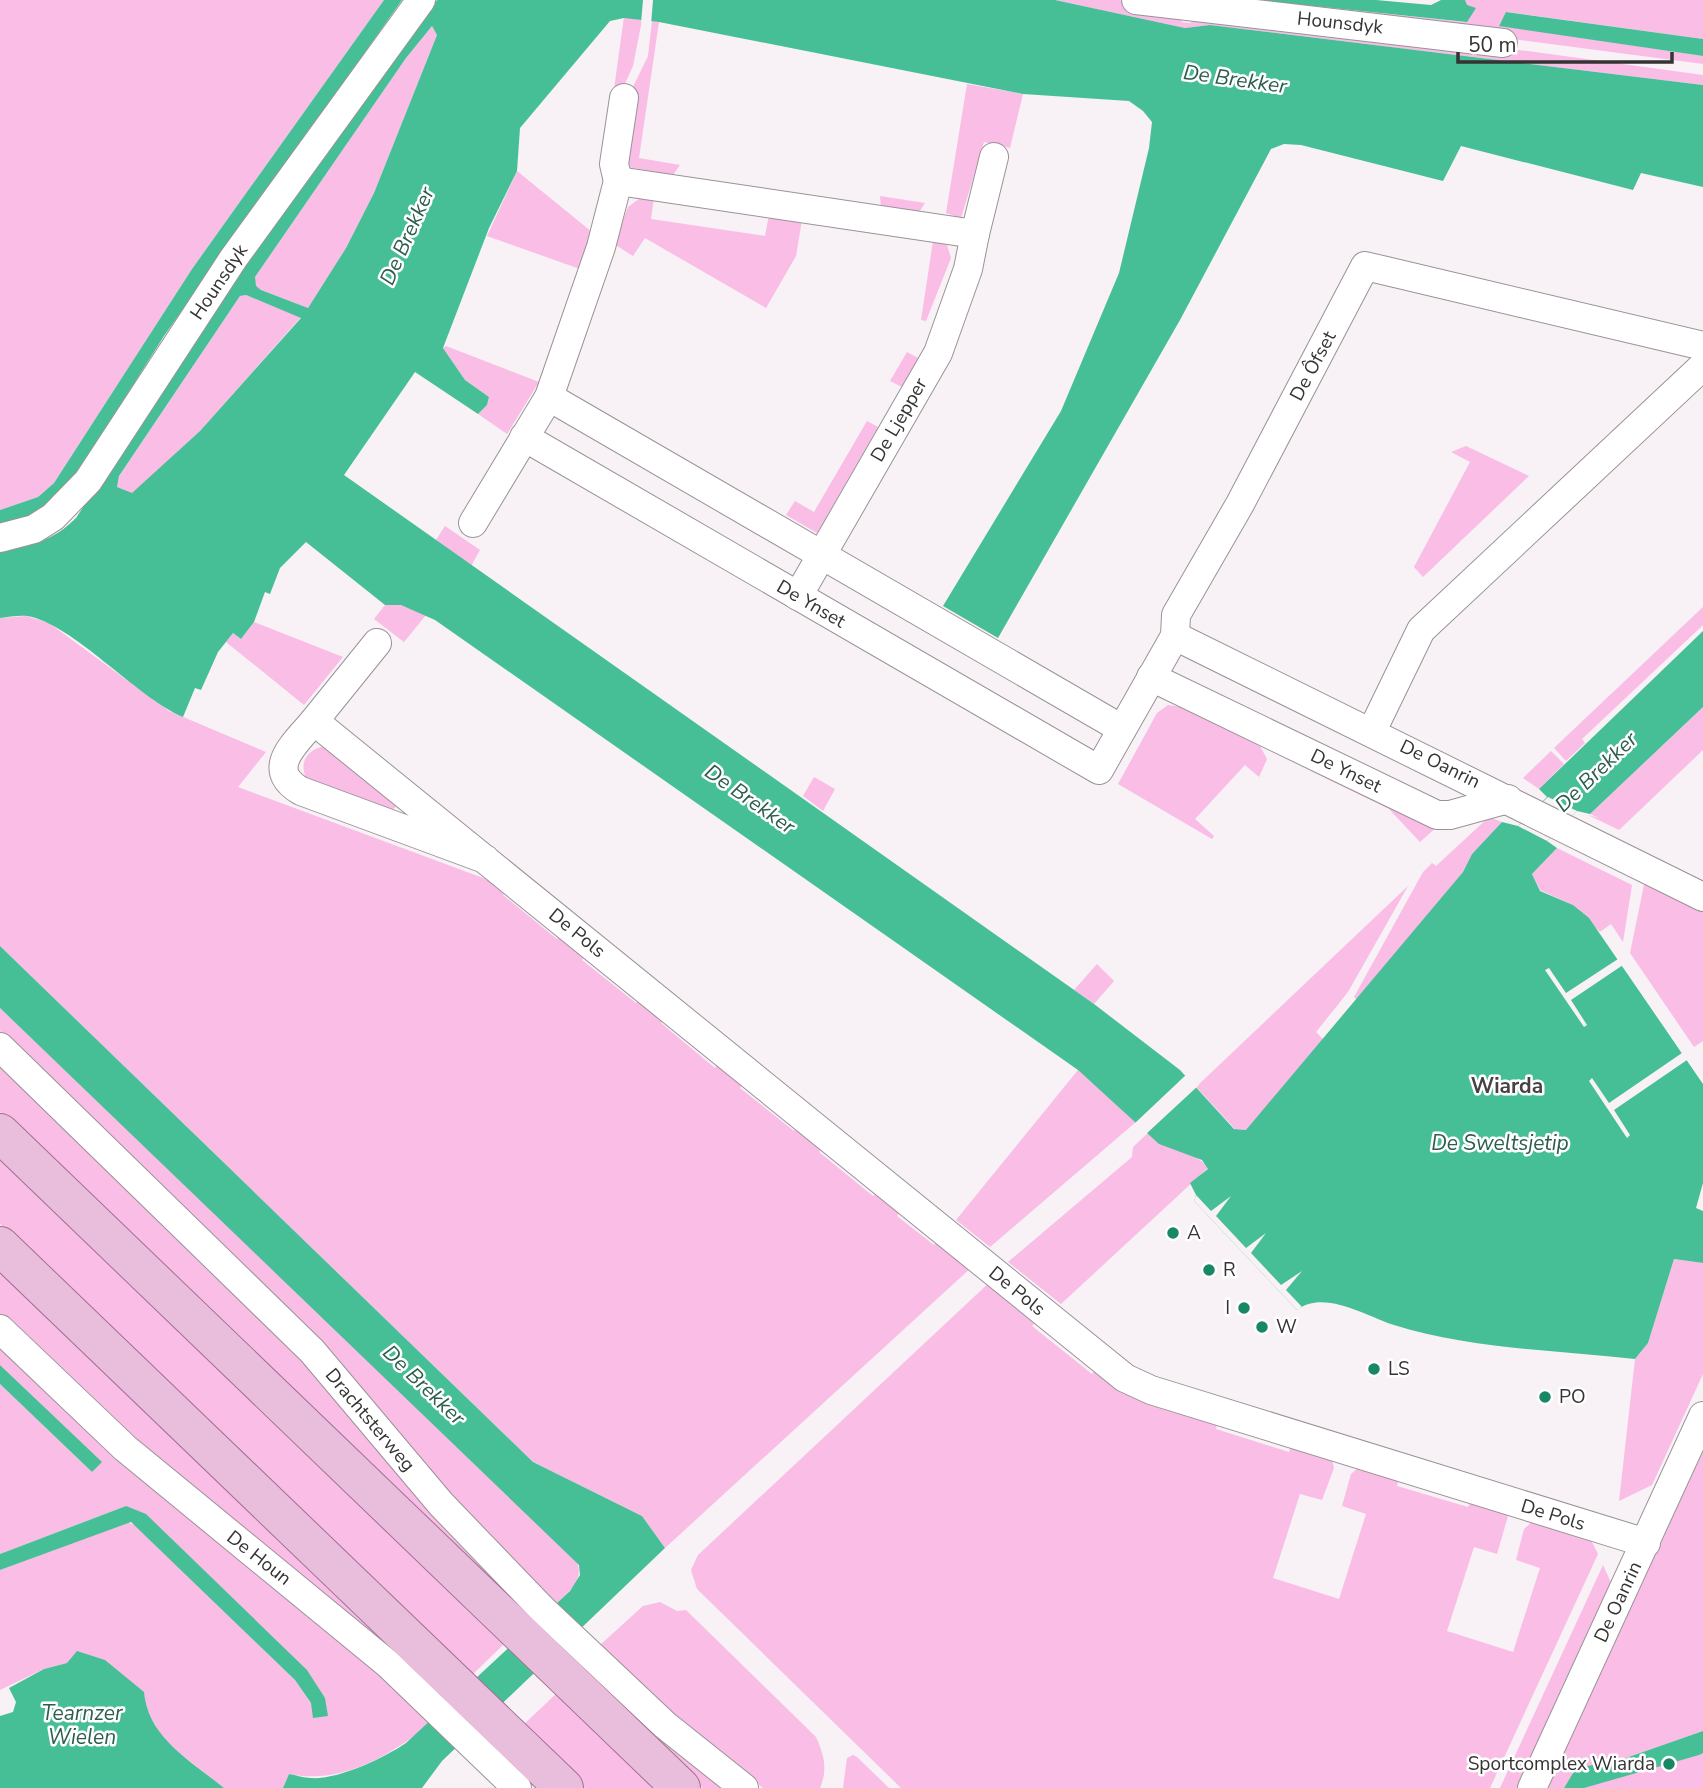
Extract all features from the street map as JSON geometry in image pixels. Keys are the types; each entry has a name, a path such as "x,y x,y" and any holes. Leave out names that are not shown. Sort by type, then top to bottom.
{"main road":[{"name":"Drachtsterweg","path":"0,1133 581,1669 681,1788"},
{"path":"0,1245 447,1698 498,1747 564,1788"}],"street":[{"name":"Hounsdyk","path":"0,538 34,529 53,517 88,481 233,259 421,0"},
{"name":"Hounsdyk","path":"1136,0 1503,43"},
{"path":"473,523 549,397 601,247 618,181 614,164 624,98"},
{"name":"De Ljepper","path":"798,596 938,353 968,269 995,157"},
{"path":"618,181 975,234"},
{"name":"De Ôfset","path":"1099,770 1175,635 1176,615 1240,504 1365,266 1703,346"},
{"path":"1372,731 1421,630 1703,366"},
{"path":"549,397 1122,729"},
{"name":"De Ynset","path":"524,437 1099,770"},
{"name":"De Oanrin","path":"1175,635 1703,897"},
{"name":"De Pols","path":"377,643 284,757 282,767 292,786 485,859"},
{"name":"De Ynset","path":"1151,677 1437,815 1450,815 1512,801"},
{"name":"De Pols","path":"314,721 1125,1378 1150,1390 1646,1543"},
{"name":"Drachtsterweg","path":"0,1047 312,1351 440,1504 530,1620"},
{"name":"De Houn","path":"0,1329 125,1448 194,1508 332,1616 447,1698"},
{"name":"De Oanrin","path":"1532,1788 1703,1417"},
{"name":"Drachtsterweg","path":"581,1669 665,1725 744,1788"},
{"path":"498,1747 517,1788"}],"shaded area":[{"path":"0,0 384,0 192,269 54,483 38,497 0,510"},
{"path":"1055,0 1118,0 1177,11 1182,22 1190,23 1202,13 1424,37 1703,75 1703,85 1210,25 1185,28"},
{"path":"1256,0 1466,22 1465,0 1703,0 1703,39 1507,12 1499,25 1703,56 1703,64 1428,28"},
{"path":"624,17 642,20 633,66 622,90 614,89"},
{"path":"652,21 659,22 639,158 680,165 673,175 628,167 631,91 648,56"},
{"path":"432,26 437,35 374,193 346,248 308,308 261,290 255,286 255,277 406,58"},
{"path":"967,84 1023,94 1010,148 984,142 961,218 946,213"},
{"path":"517,171 592,232 580,269 487,236"},
{"path":"643,196 654,197 651,219 765,236 769,215 802,220 796,256 766,308 645,238 633,256 614,244 628,207"},
{"path":"880,196 925,203 919,212 881,206"},
{"path":"933,241 947,245 951,258 926,321 921,320"},
{"path":"246,295 301,317 200,431 132,494 117,487 119,476 240,296"},
{"path":"446,346 539,382 507,434 478,414 487,405 489,397 465,380 443,348"},
{"path":"907,352 918,358 902,387 890,381"},
{"path":"867,421 878,427 817,533 786,515 795,501 814,512"},
{"path":"1466,446 1529,476 1423,577 1414,567 1470,462 1451,452"},
{"path":"445,526 480,550 471,566 436,540"},
{"path":"385,605 401,605 426,615 404,642 374,619"},
{"path":"1703,607 1703,625 1582,739 1585,743 1566,761 1554,748"},
{"path":"26,616 49,623 169,711 266,752 238,787 508,889 503,895 557,939 562,933 587,953 582,960 636,1003 642,997 665,1017 661,1023 715,1068 720,1061 745,1081 740,1088 794,1131 799,1125 824,1146 819,1152 873,1196 879,1190 902,1209 897,1216 934,1245 939,1239 973,1266 665,1548 642,1516 533,1462 0,946 0,618"},
{"path":"254,622 343,657 304,705 226,642 233,633 241,639"},
{"path":"1168,705 1181,707 1260,746 1267,759 1259,777 1245,765 1195,819 1214,836 1212,839 1118,784 1157,713"},
{"path":"1703,707 1703,750 1619,830 1588,815 1599,818 1590,814"},
{"path":"326,746 398,805 391,811 307,780 304,773 306,757 314,750"},
{"path":"1551,751 1564,764 1539,789 1523,778"},
{"path":"1316,770 1440,824 1420,842 1389,809 1311,771"},
{"path":"814,777 835,789 823,811 803,796"},
{"path":"1489,817 1502,822 1472,854 1463,872 1357,1000 1354,997 1423,872 1432,863 1436,866"},
{"path":"1557,848 1632,885 1623,942 1611,924 1600,932 1573,905 1540,890 1532,874"},
{"path":"1645,880 1703,910 1703,1041 1694,1047 1630,953"},
{"path":"1408,886 1348,992 1316,1032 1324,1040 1247,1130 1235,1129 1196,1087"},
{"path":"1097,964 1114,981 1094,1004 1074,990"},
{"path":"0,1008 574,1556 578,1563 578,1576 563,1598 557,1603 538,1585 536,1587 120,1148 0,1031"},
{"path":"0,1064 280,1334 534,1616 508,1600 0,1112"},
{"path":"1078,1070 1136,1122 990,1247 956,1220"},
{"path":"1148,1133 1163,1143 1196,1157 1208,1168 1061,1304 1008,1262 1132,1157 1133,1147"},
{"path":"0,1154 505,1643 470,1677 0,1224"},
{"path":"1674,1259 1703,1263 1703,1374 1652,1485 1619,1501 1635,1359 1648,1343"},
{"path":"0,1267 447,1699 200,1501 0,1317"},
{"path":"991,1281 1038,1319 1032,1326 1092,1374 1098,1367 1218,1420 1216,1429 1289,1452 1292,1443 1332,1460 1334,1468 1322,1500 1300,1494 1273,1578 1339,1599 1366,1514 1342,1506 1351,1474 1359,1467 1399,1477 1397,1486 1468,1507 1472,1499 1508,1516 1497,1554 1474,1547 1447,1631 1513,1652 1540,1568 1516,1560 1524,1529 1533,1521 1589,1536 1598,1554 1490,1788 901,1788 697,1589 691,1570 698,1555"},
{"path":"0,1340 326,1623 432,1722 383,1756 347,1771 309,1776 289,1774 283,1788 224,1788 164,1741 146,1708 144,1692 67,1663 44,1669 0,1690 0,1570 127,1522 137,1526 295,1680 311,1703 325,1698 126,1506 0,1554 0,1384 92,1472 101,1462 0,1365"},
{"path":"1703,1452 1703,1731 1620,1760 1576,1768 1564,1788 1546,1788"},
{"path":"1603,1565 1613,1587 1520,1788 1500,1788"},
{"path":"660,1602 677,1611 686,1610 816,1737 824,1762 820,1788 763,1788 675,1717 600,1645 643,1606"},
{"path":"585,1665 727,1788 703,1788 581,1670"},
{"path":"557,1693 656,1788 585,1788 521,1727"},
{"name":"Sportcomplex Wiarda","path":"1703,1741 1703,1788 1573,1788"},
{"path":"853,1755 889,1788 843,1788 847,1758"}],"water":[{"path":"384,0 402,0 164,336 75,477 59,494 33,514 0,524 0,510 38,497 54,483 192,269"},
{"path":"437,0 1055,0 1185,28 1210,25 1703,85 1703,187 1641,173 1633,190 1461,146 1443,181 1301,145 1284,144 1271,149 1180,320 998,638 943,606 1061,411 1119,273 1149,148 1152,122 1129,101 1023,94 659,22 624,18 610,21 520,128 517,171 489,228 443,348 465,380 489,397 487,405 478,414 415,372 344,475 1094,1004 1180,1070 1234,1129 1246,1130 1463,872 1472,854 1502,822 1518,826 1547,797 1539,789 1703,631 1703,707 1590,814 1577,811 1547,841 1557,848 1532,874 1540,891 1573,905 1589,918 1703,1084 1703,1183 1696,1208 1703,1211 1703,1263 1674,1259 1648,1343 1635,1359 1513,1348 1453,1339 1394,1325 1332,1303 1308,1304 1297,1310 1194,1201 1196,1195 1190,1183 1208,1169 1202,1160 1159,1144 1078,1070 435,620 401,605 385,605 306,542 280,568 270,594 265,592 254,622 241,639 233,633 218,652 201,690 195,688 183,717 145,694 64,632 27,616 0,618 0,550 41,541 59,532 76,518 211,312","holes":["432,26 437,35 374,193 346,248 308,308 261,290 256,286 255,277 406,58","246,295 301,318 200,431 132,493 117,487 119,476 240,296"]},
{"path":"1256,0 1376,0 1431,5 1441,0 1465,0 1467,5 1476,8 1467,22"},
{"path":"1506,12 1703,39 1703,56 1499,26"},
{"name":"De Brekker","path":"0,946 533,1462 642,1516 665,1548 442,1761 422,1788 283,1788 289,1774 322,1778 347,1772 406,1743 570,1591 580,1575 579,1565 0,1008"},
{"path":"0,1365 102,1462 92,1472 0,1384"},
{"path":"126,1506 146,1514 307,1670 325,1698 328,1716 313,1718 311,1703 295,1680 131,1522 0,1570 0,1554"},
{"name":"Tearnzer Wielen","path":"77,1651 105,1660 144,1692 147,1708 162,1735 185,1758 224,1788 0,1788 0,1716 13,1712 16,1702 9,1688 44,1669 67,1663"},
{"path":"1703,1731 1703,1753 1699,1755 1584,1788 1564,1788 1576,1768 1620,1760"}],"pier":[{"path":"643,0 653,0 651,25 641,23"},
{"path":"1548,797 1577,811 1547,841 1518,826"},
{"path":"1603,930 1703,1077 1703,1083 1687,1060 1614,1110 1630,1135 1627,1138 1589,1081 1592,1078 1609,1103 1682,1053 1623,965 1571,1000 1587,1025 1584,1027 1545,970 1549,968 1566,993 1618,959 1600,932"},
{"path":"1188,1073 1199,1085 1145,1135 1134,1124"},
{"path":"1196,1195 1211,1211 1231,1196 1216,1216 1246,1248 1266,1233 1251,1253 1281,1285 1302,1271 1286,1290 1302,1307 1297,1310 1194,1201"}],"place":[{"name":"A","path":"1173,1233"},
{"name":"R","path":"1209,1270"},
{"name":"I","path":"1244,1308"},
{"name":"W","path":"1262,1327"},
{"name":"LS","path":"1374,1369"},
{"name":"PO","path":"1545,1397"},
{"name":"Sportcomplex Wiarda","path":"1669,1764"}],"district":[{"name":"Wiarda","path":"1507,1086"}],"water label":[{"name":"De Sweltsjetip","path":"1500,1143"}]}
